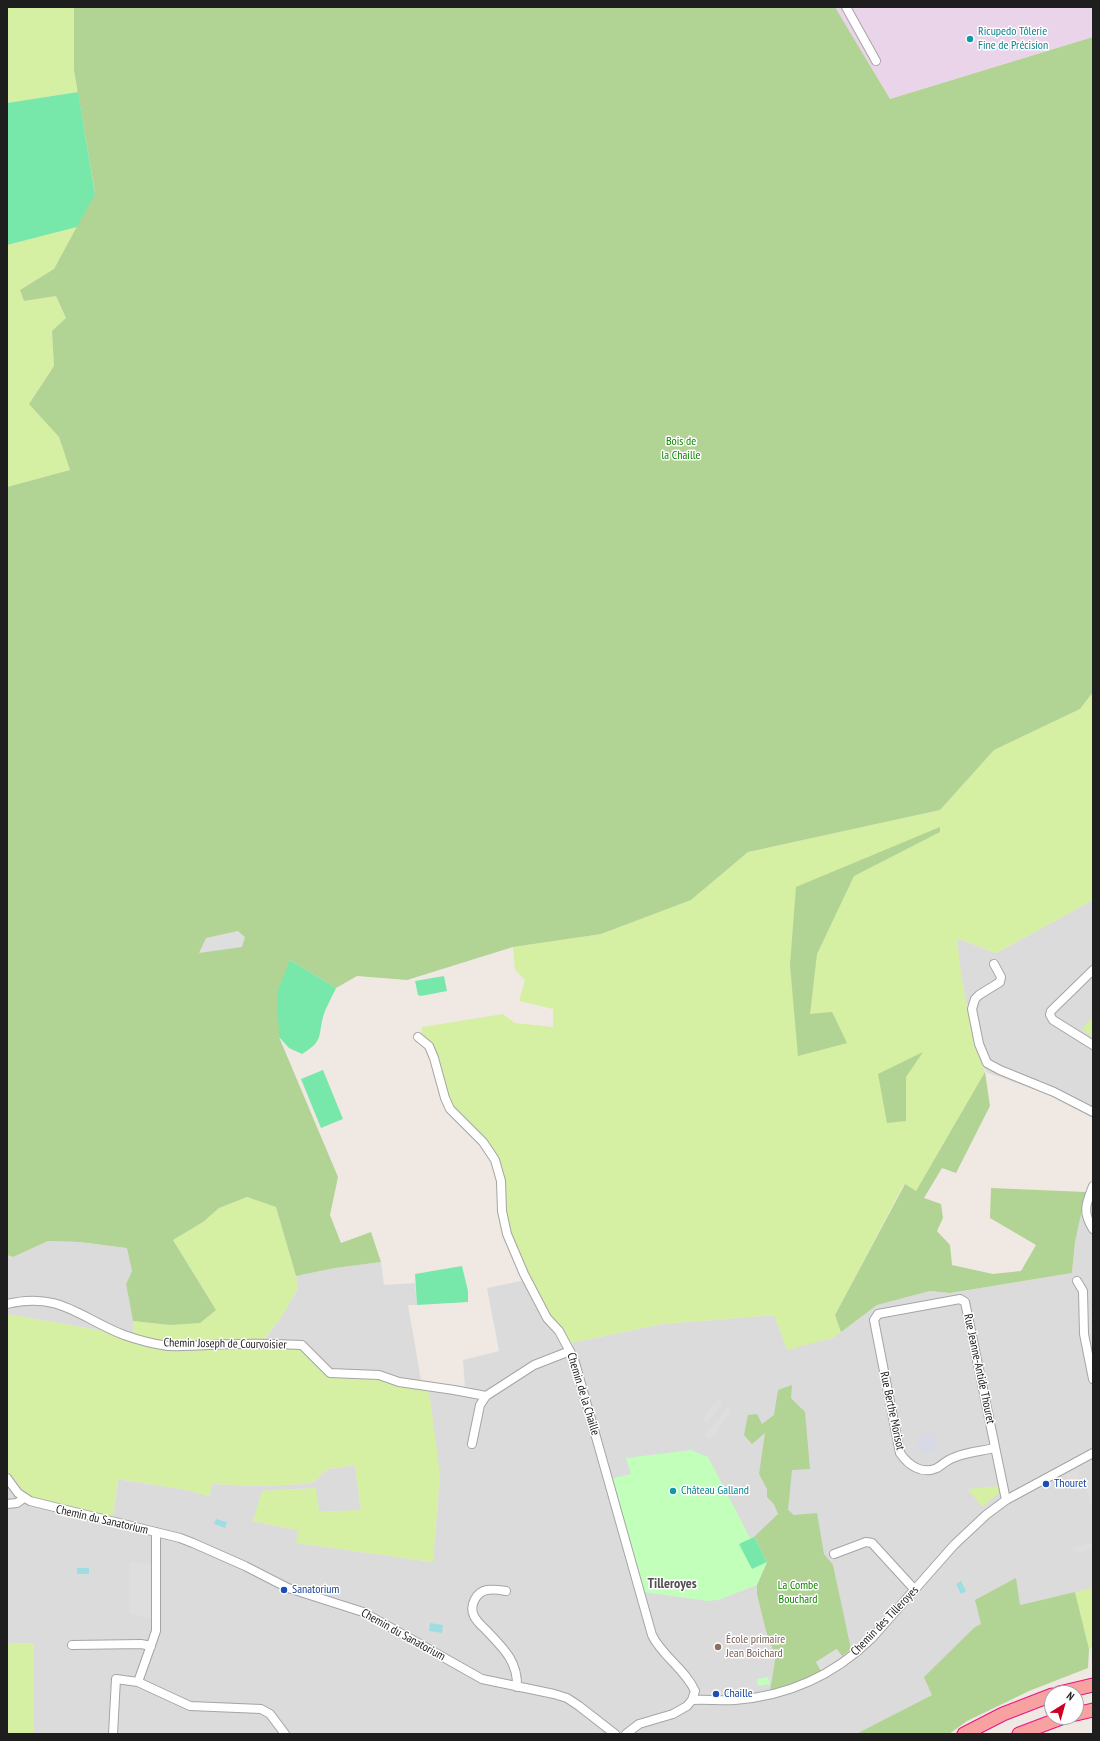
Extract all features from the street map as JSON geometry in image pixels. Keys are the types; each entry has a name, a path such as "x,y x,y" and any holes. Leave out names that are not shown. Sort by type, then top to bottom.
{"highway":[{"path":"964,1734 1003,1714 1044,1699"},
{"path":"979,1734 1009,1714 1044,1699"},
{"path":"1019,1734 1044,1725"}],"street":[{"path":"846,7 876,60"},
{"path":"994,964 1001,977 1000,982 979,995 975,999 972,1009 980,1044 987,1063 1000,1070 1054,1092 1093,1112"},
{"path":"1093,970 1051,1011 1050,1015 1053,1020 1093,1045"},
{"name":"Chemin de la Chaille","path":"418,1037 429,1046 434,1058 445,1098 450,1109 483,1142 495,1160 501,1181 502,1210 507,1234 524,1274 547,1318 559,1331 570,1351 583,1388 652,1634 656,1644 680,1669 691,1684 695,1691 692,1700"},
{"path":"1093,1186 1088,1198 1086,1209 1086,1218 1093,1229"},
{"path":"1077,1281 1083,1291 1084,1334 1093,1379"},
{"name":"Rue Jeanne-Antide Thouret","path":"878,1314 946,1300 963,1300 984,1387 1006,1500"},
{"name":"Chemin Joseph de Courvoisier","path":"7,1304 16,1302 43,1301 57,1303 78,1311 124,1334 168,1346 260,1343 302,1345 330,1373 379,1375 399,1382 486,1396"},
{"name":"Rue Berthe Morisot","path":"878,1314 874,1320 900,1453 905,1460 922,1470 929,1470 937,1468 953,1458 995,1448"},
{"path":"472,1444 480,1405 486,1396 534,1365 570,1351"},
{"name":"Chemin des Tilleroyes","path":"692,1700 734,1700 784,1692 808,1683 837,1667 857,1652 915,1590 954,1545 986,1515 1006,1500 1093,1453"},
{"name":"Chemin du Sanatorium","path":"7,1478 18,1493 30,1501 41,1505 156,1532 193,1543 245,1566 288,1588 363,1612 475,1676 567,1698 615,1734"},
{"path":"7,1504 16,1504 24,1498"},
{"path":"138,1682 156,1631 156,1532"},
{"path":"834,1554 866,1542 872,1543 915,1590"},
{"path":"506,1591 482,1591 475,1599 472,1610 474,1618 503,1648 512,1663 516,1671 516,1687"},
{"path":"72,1645 141,1644 150,1646"},
{"path":"113,1734 116,1679 138,1682 190,1706 261,1709 270,1714 285,1734"},
{"path":"626,1734 639,1724 673,1714 686,1706 692,1700"}],"shaded area":[{"path":"835,7 1093,7 1093,37 890,99"},
{"path":"1093,900 1093,1118 1047,1094 986,1072 975,1043 960,974 957,938 996,953"},
{"path":"238,931 245,937 242,947 199,953 206,938"},
{"path":"1093,1180 1093,1588 1020,1605 975,1627 932,1695 856,1734 34,1734 34,1643 7,1644 7,1471 23,1490 113,1516 118,1479 187,1490 209,1496 212,1484 259,1486 305,1484 315,1481 328,1469 355,1465 361,1511 319,1512 315,1488 263,1491 253,1521 298,1530 297,1543 433,1562 440,1474 325,1374 302,1348 259,1346 280,1319 298,1288 296,1276 335,1268 381,1262 384,1285 415,1283 417,1305 408,1305 421,1380 465,1388 463,1360 499,1351 487,1288 530,1279 550,1315 570,1343 662,1324 775,1315 787,1349 832,1338 877,1305 930,1291 950,1293 1072,1273 1075,1242 1086,1192"},
{"path":"48,1241 80,1242 128,1248 132,1271 126,1284 133,1321 134,1341 98,1330 7,1314 7,1255 13,1257"},
{"path":"718,1399 723,1402 707,1423 702,1419"},
{"path":"727,1407 732,1411 710,1440 705,1436"},
{"path":"927,1433 934,1436 937,1443 934,1450 927,1453 920,1450 917,1443 920,1436"},
{"path":"1077,1469 1081,1476 1069,1481 1066,1475"},
{"path":"1093,1479 1093,1506 1083,1483"},
{"path":"1093,1543 1093,1549 1074,1553 1072,1547"},
{"path":"130,1562 153,1564 152,1619 129,1614"},
{"path":"837,1649 842,1656 821,1671 816,1662"}],"green space":[{"path":"7,7 74,7 74,70 78,92 7,103"},
{"name":"Bois de la Chaille","path":"74,7 835,7 890,99 1093,37 1093,692 1080,709 994,750 940,810 748,852 691,900 601,934 513,947 407,980 357,976 336,988 290,960 279,1037 338,1177 330,1215 341,1243 371,1232 381,1262 335,1268 296,1276 276,1207 247,1197 219,1208 203,1222 173,1240 216,1310 200,1323 170,1325 133,1321 126,1284 132,1271 127,1248 80,1242 48,1241 13,1257 7,1255 7,487 70,470 59,437 29,404 54,366 52,331 66,318 56,296 24,301 20,290 54,269 95,193 74,70"},
{"path":"78,92 95,194 77,227 7,245 7,103"},
{"path":"77,227 54,269 20,290 24,301 56,296 66,318 52,331 54,366 29,404 59,437 70,470 7,487 7,245"},
{"path":"1093,692 1093,900 996,953 957,938 967,1006 985,1072 916,1191 904,1184 835,1315 841,1332 832,1338 787,1350 774,1315 662,1324 570,1343 550,1315 530,1279 509,1232 504,1211 501,1171 447,1097 421,1036 422,1027 503,1014 515,1023 553,1027 553,1009 519,1001 525,980 515,970 513,947 601,934 691,900 748,852 940,810 994,750 1080,709"},
{"path":"940,827 940,832 854,876 817,954 810,1014 832,1012 847,1043 798,1056 790,965 796,887"},
{"path":"290,960 336,988 324,1013 320,1035 317,1042 309,1050 302,1054 289,1048 279,1037 277,993"},
{"path":"444,976 447,991 421,996 418,995 415,981"},
{"path":"1093,1015 1093,1037 1082,1030"},
{"path":"923,1052 906,1077 906,1121 887,1123 878,1074"},
{"path":"323,1070 343,1119 321,1128 301,1079"},
{"path":"985,1072 990,1106 956,1173 942,1168 924,1198 941,1204 943,1218 937,1231 950,1245 952,1265 993,1274 1021,1271 1036,1245 990,1218 991,1188 1086,1192 1075,1242 1072,1273 950,1293 930,1291 877,1305 841,1332 835,1315 905,1184 916,1191"},
{"path":"247,1197 276,1207 296,1276 298,1288 280,1319 259,1345 302,1348 325,1374 377,1379 429,1391 440,1474 433,1562 296,1543 298,1530 253,1521 262,1491 316,1488 319,1512 361,1510 355,1465 328,1469 315,1481 305,1484 259,1486 212,1484 209,1496 187,1490 118,1479 113,1516 78,1510 29,1497 7,1471 7,1314 98,1330 133,1341 133,1321 170,1325 216,1310 173,1240 203,1222 219,1208"},
{"path":"462,1266 468,1291 468,1302 417,1305 415,1274"},
{"name":"La Combe Bouchard","path":"792,1385 791,1398 805,1412 810,1469 792,1470 788,1510 794,1515 817,1513 824,1554 833,1565 851,1649 842,1656 836,1649 816,1662 821,1671 791,1685 770,1691 775,1661 774,1652 766,1631 757,1594 757,1585 767,1562 754,1537 778,1514 774,1504 767,1497 767,1489 759,1474 765,1433 752,1444 744,1435 748,1415 757,1414 762,1424 774,1415 778,1390"},
{"path":"691,1450 708,1457 750,1538 754,1537 767,1562 757,1585 718,1600 708,1601 644,1592 613,1478 631,1474 626,1458"},
{"path":"999,1486 1000,1492 982,1507 968,1489"},
{"path":"754,1537 767,1562 752,1569 739,1544"},
{"path":"1016,1578 1020,1605 1075,1592 1089,1649 1088,1668 1029,1691 967,1721 949,1734 856,1734 932,1695 924,1677 975,1627 981,1624 975,1600"},
{"path":"1093,1588 1093,1648 1089,1649 1075,1592"},
{"path":"34,1643 34,1734 7,1734 7,1644"},
{"path":"768,1677 770,1684 758,1686 757,1679"}],"water":[{"path":"216,1519 227,1522 225,1528 214,1524"},
{"path":"77,1568 89,1568 89,1574 77,1574"},
{"path":"961,1581 966,1591 961,1594 956,1584"},
{"path":"430,1623 443,1625 442,1633 429,1631"}],"place":[{"name":"Ricupedo Tôlerie Fine de Précision","path":"970,39"},
{"name":"Thouret","path":"1046,1484"},
{"name":"Château Galland","path":"673,1491"},
{"name":"Sanatorium","path":"284,1590"},
{"name":"École primaire Jean Boichard","path":"718,1647"},
{"name":"Chaille","path":"716,1694"}],"district":[{"name":"Tilleroyes","path":"672,1584"}]}
